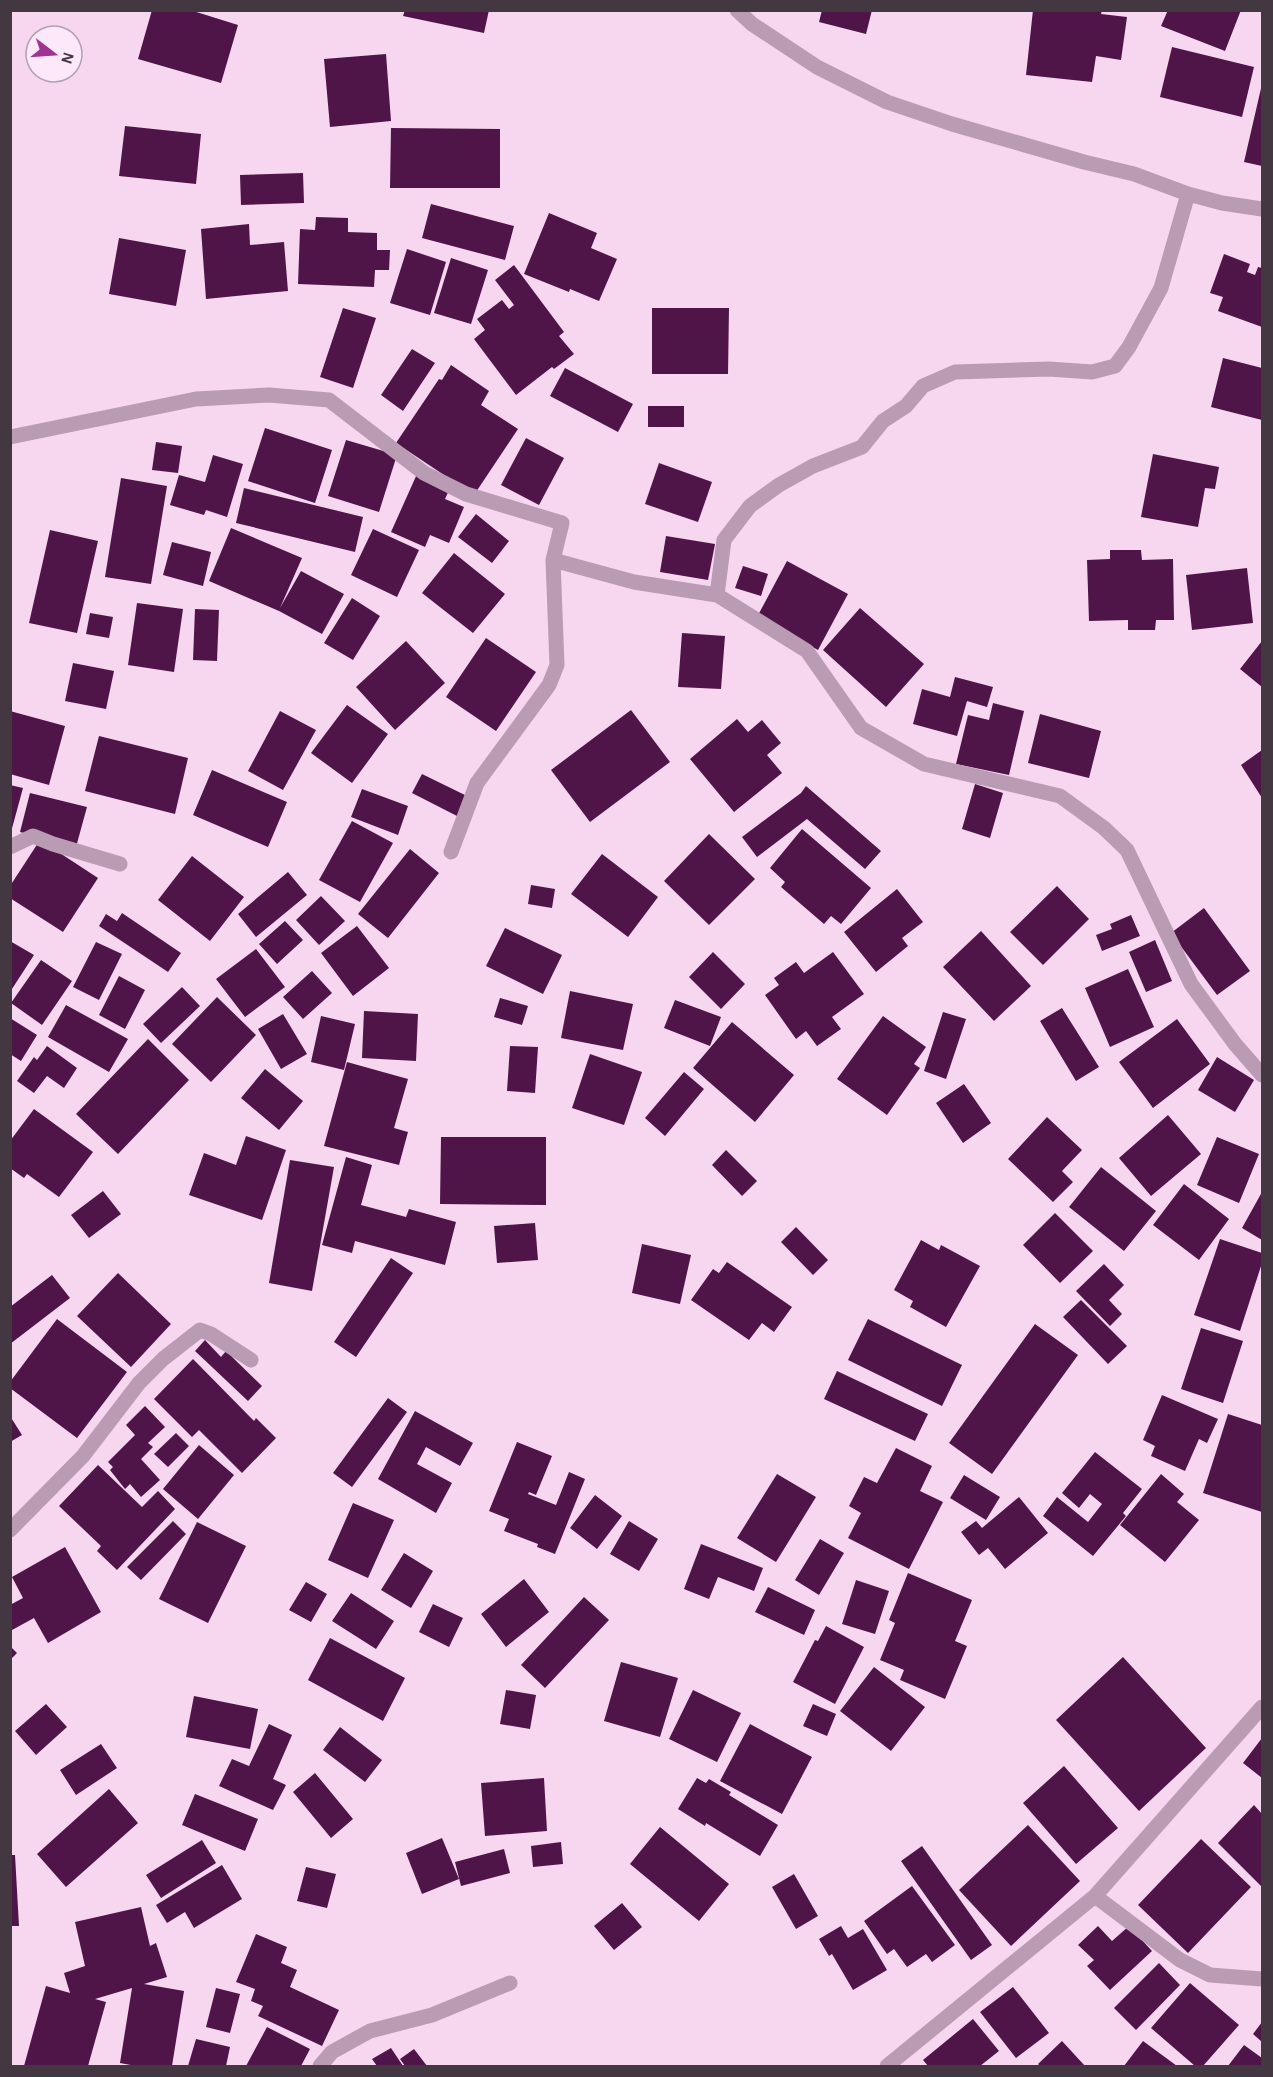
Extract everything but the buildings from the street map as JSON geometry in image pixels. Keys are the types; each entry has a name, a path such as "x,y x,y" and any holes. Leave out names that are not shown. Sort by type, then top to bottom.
{"street":[{"path":"737,10 752,24 817,67 887,102 952,124 1134,174 1222,204 1263,209"},
{"path":"717,595 724,540 750,506 778,485 813,466 862,447 883,422 906,406 923,386 955,372 1049,369 1092,372 1115,366 1129,347 1161,288 1188,194"},
{"path":"10,437 196,399 269,395 329,399 424,473 466,494 562,523 553,560 557,665 549,684 477,783 451,852"},
{"path":"553,560 634,582 717,595 807,651 861,728 924,764 1060,796 1104,828 1127,850 1191,984 1235,1044 1263,1076"},
{"path":"10,847 33,836 120,864"},
{"path":"10,1530 83,1456 140,1383 163,1359 200,1330 211,1334 250,1360"},
{"path":"887,2066 1095,1896 1263,1707"},
{"path":"1095,1896 1180,1960 1209,1975 1263,1979"},
{"path":"320,2067 332,2052 370,2031 432,2015 510,1983"}]}
